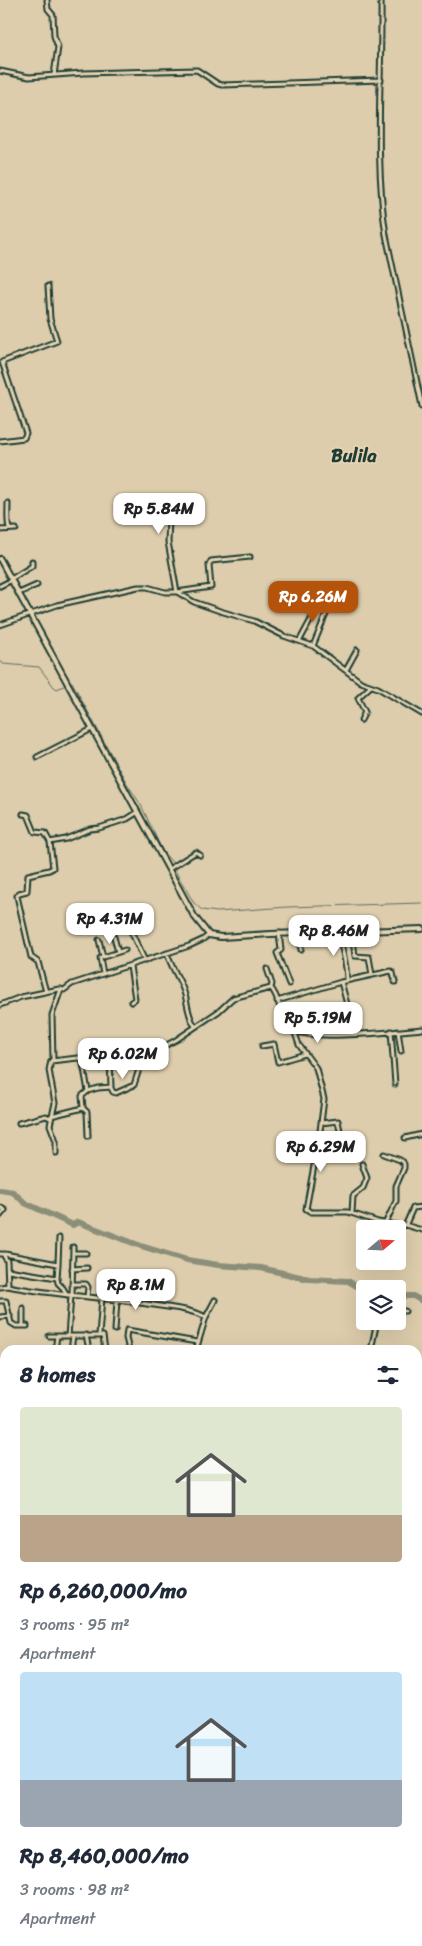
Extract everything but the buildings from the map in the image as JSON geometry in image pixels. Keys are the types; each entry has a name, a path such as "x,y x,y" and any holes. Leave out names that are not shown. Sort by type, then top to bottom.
{"street":[{"path":"47,0 48,9 53,15 54,36 58,47 54,74"},
{"path":"381,0 380,124 384,222 422,406"},
{"path":"0,71 29,77 54,74 197,70 222,85 381,80"},
{"path":"0,440 24,438 26,433 2,364 3,361 57,341 50,319 48,286"},
{"path":"8,503 9,516 7,523 9,528"},
{"path":"197,510 184,512 169,519 168,542 177,592 194,602 254,621 284,636 313,646 361,682 422,714"},
{"path":"0,530 16,529"},
{"path":"0,625 56,605 138,587 147,587 165,592 177,592 211,587 210,561 250,557"},
{"path":"0,560 171,869 194,916 209,935 221,937 422,929"},
{"path":"0,586 32,566 32,561"},
{"path":"19,593 37,585"},
{"path":"313,646 329,607"},
{"path":"300,640 314,614"},
{"path":"346,670 357,650"},
{"path":"360,720 366,712 358,698 371,686"},
{"path":"36,757 93,728"},
{"path":"50,842 66,839 90,829 98,829 127,819 138,812"},
{"path":"23,814 28,816 35,832 44,833 50,842 53,868 28,875 28,891 19,893 17,896 31,957 38,962 46,992"},
{"path":"171,869 196,852 200,855"},
{"path":"126,921 145,961"},
{"path":"352,931 355,956 369,957 372,975"},
{"path":"339,932 347,968 347,980"},
{"path":"298,933 301,950"},
{"path":"279,934 281,950 277,953 288,984"},
{"path":"0,1005 21,997 64,990 72,984 145,961 202,940 209,935"},
{"path":"114,937 118,952"},
{"path":"99,940 103,957"},
{"path":"103,974 100,958 125,950"},
{"path":"167,953 171,966 183,988 189,1013 195,1026"},
{"path":"130,966 135,999 131,1002"},
{"path":"267,969 272,984 271,988 284,1020 295,1033 297,1042 316,1068 323,1094 324,1103 306,1209 310,1212 342,1211 373,1220"},
{"path":"277,1001 347,980 392,971 395,982"},
{"path":"341,982 355,1034"},
{"path":"53,1060 155,1050 176,1040 222,1009 233,998 271,988"},
{"path":"56,1153 56,1140 50,1125 55,1099 49,1070 53,1060 52,1015 61,989"},
{"path":"295,1033 320,1035 355,1034 422,1029"},
{"path":"398,1031 401,1051"},
{"path":"390,1032 395,1084"},
{"path":"262,1046 274,1044 278,1062 305,1054"},
{"path":"110,1055 111,1087 112,1091 116,1093 133,1086 140,1068 138,1051"},
{"path":"82,1058 88,1091"},
{"path":"88,1136 87,1112 83,1108 82,1096 88,1091 111,1087"},
{"path":"19,1123 83,1108"},
{"path":"321,1123 338,1121 341,1136"},
{"path":"405,1138 422,1134"},
{"path":"384,1154 400,1160 404,1164 396,1186 396,1201 387,1220"},
{"path":"352,1213 353,1196 363,1188 367,1178 362,1164"},
{"path":"0,1207 7,1211 0,1216"},
{"path":"406,1221 412,1209 422,1207"},
{"path":"406,1226 422,1230"},
{"path":"60,1238 58,1284 70,1296"},
{"path":"71,1345 70,1296 73,1247"},
{"path":"73,1253 86,1253"},
{"path":"2,1254 58,1264"},
{"path":"2,1254 7,1258 8,1286"},
{"path":"72,1269 87,1268"},
{"path":"8,1270 57,1278"},
{"path":"72,1284 86,1284 88,1288 87,1296"},
{"path":"0,1287 8,1286 70,1296 87,1296 186,1310 206,1317"},
{"path":"99,1335 103,1286"},
{"path":"115,1330 118,1286"},
{"path":"197,1345 214,1300"},
{"path":"0,1302 7,1302 13,1324 25,1326 23,1308"},
{"path":"0,1317 10,1316"},
{"path":"128,1345 126,1339 127,1330 197,1342"},
{"path":"372,1345 375,1330"},
{"path":"49,1336 99,1335 103,1336 104,1345"},
{"path":"56,1345 57,1336"},
{"path":"86,1336 87,1345"}],"waterway":[{"path":"0,660 3,664 39,667 54,687 57,689 66,685"},
{"path":"70,683 72,682 126,782 141,805 163,852 172,862 194,903 202,910 217,912 288,907 422,903"},
{"path":"0,1190 13,1192 25,1203 73,1225 78,1222 141,1246 187,1260 218,1265 261,1268 309,1279 348,1281 356,1286"},
{"path":"406,1296 413,1296 422,1301"}],"district":[{"name":"Bulila","path":"354,456"}]}
